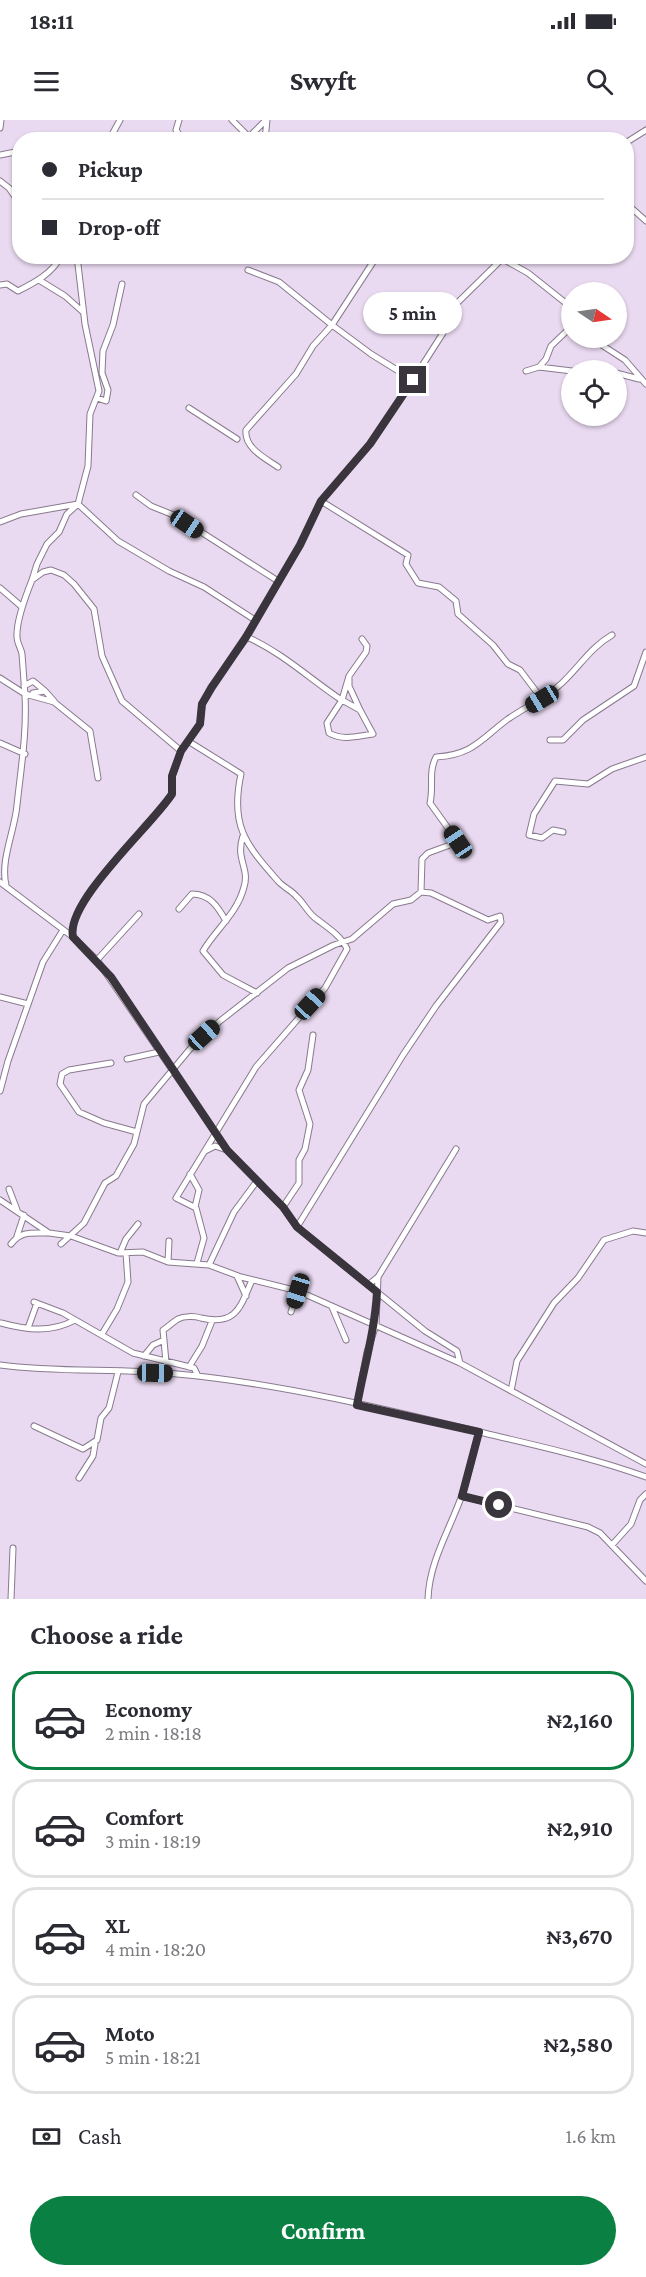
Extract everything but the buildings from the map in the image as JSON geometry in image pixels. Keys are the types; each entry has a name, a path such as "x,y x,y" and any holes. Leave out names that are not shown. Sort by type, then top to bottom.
{"street":[{"path":"0,128 1,120"},
{"path":"177,131 179,120"},
{"path":"232,120 244,132"},
{"path":"255,132 266,120"},
{"path":"0,181 12,192"},
{"path":"634,211 646,220"},
{"path":"0,285 7,284 18,291 39,280 58,264"},
{"path":"78,264 84,312 99,385 97,398 90,414 88,466 78,504 67,514 59,532 47,544 21,606 23,616 17,638 22,652 25,694 25,754 15,825 4,865 3,883 73,937 97,960 227,1150 283,1207 297,1227 425,1331 457,1351 460,1363"},
{"path":"237,439 246,432 249,424 268,408 296,374 313,346 332,325 372,264"},
{"path":"73,937 71,929 77,915 100,880 172,794 172,776 181,751 200,724 202,704 246,637 321,501 370,444 413,380 443,333 447,313 498,264"},
{"path":"514,264 561,299"},
{"path":"248,270 279,282 371,354 413,380"},
{"path":"39,280 66,296 84,312"},
{"path":"97,398 106,401 108,390 102,373 103,351 113,325 122,284"},
{"path":"405,300 437,313 447,313"},
{"path":"437,313 445,321"},
{"path":"539,367 546,359 551,346 561,336"},
{"path":"606,348 625,360 643,382"},
{"path":"526,371 539,367 561,370"},
{"path":"627,377 643,382"},
{"path":"189,408 251,446 278,467"},
{"path":"246,432 251,446"},
{"path":"136,495 151,506 176,516 278,581"},
{"path":"321,501 408,555 406,564 418,583 439,587 456,602 458,614 493,645 508,664 520,670 542,699"},
{"path":"0,522 21,514 78,504"},
{"path":"78,504 118,541 169,571 204,587 255,620"},
{"path":"32,580 43,572 51,570 64,575 74,584 93,609 102,656 122,701 181,751"},
{"path":"0,588 21,606"},
{"path":"421,892 422,859 428,853 458,842 430,802 433,790 429,778 436,757 452,756 471,750 508,720 542,699 565,680 597,644 612,635"},
{"path":"246,637 279,653 309,679 360,710"},
{"path":"348,676 360,710 373,734 336,737 329,733 327,723 342,700 348,676 366,652 367,646 363,639"},
{"path":"550,740 563,740 583,720 634,686 646,652"},
{"path":"0,678 25,694 54,702"},
{"path":"24,687 33,681 54,702 90,731 98,778"},
{"path":"25,694 45,691"},
{"path":"188,741 241,774 235,800 237,819 243,836 277,881 344,942 346,953 332,978 263,1056 190,1174 176,1198 195,1208"},
{"path":"0,743 25,754"},
{"path":"563,832 553,830 542,838 530,835 534,814 555,780 588,784 612,769 646,757"},
{"path":"243,836 239,851 244,867 245,886 233,915 203,951 223,975 256,993"},
{"path":"61,1244 88,1218 105,1184 116,1176 134,1144 144,1104 204,1035 256,993 299,962 352,939 393,904 411,900 421,892 431,893 488,920 500,916 501,922 436,1006 403,1055 297,1227"},
{"path":"179,909 192,894 200,894 210,899 226,921"},
{"path":"97,960 139,914"},
{"path":"0,1091 43,962 63,930"},
{"path":"0,997 28,1004"},
{"path":"283,1207 299,1183 300,1160 305,1149 310,1124 298,1090 308,1070 313,1035"},
{"path":"127,1059 159,1052"},
{"path":"111,1063 69,1070 62,1074 60,1084 79,1112 137,1132"},
{"path":"204,1151 215,1146 227,1150"},
{"path":"368,1285 378,1277 456,1149"},
{"path":"190,1174 199,1190 195,1208 204,1238 197,1263"},
{"path":"209,1265 234,1212 257,1181"},
{"path":"9,1189 18,1211"},
{"path":"0,1200 49,1233"},
{"path":"11,1244 17,1236 24,1215"},
{"path":"102,1334 117,1309 128,1282 123,1253 126,1239 138,1224"},
{"path":"511,1391 517,1361 554,1303 578,1278 603,1240 633,1231 646,1233"},
{"path":"17,1236 25,1233 71,1236 123,1253 144,1252 168,1262 209,1265 237,1276 298,1291 460,1363 646,1464"},
{"path":"168,1262 169,1241"},
{"path":"237,1276 246,1296"},
{"path":"357,1405 367,1352 376,1325 378,1277"},
{"path":"166,1362 163,1330 179,1318 195,1317 212,1321 229,1318 241,1308 252,1280"},
{"path":"291,1312 298,1291"},
{"path":"28,1328 36,1303 75,1320 89,1330 102,1334 134,1353 194,1368 198,1376"},
{"path":"332,1307 346,1340"},
{"path":"1,1323 28,1328 59,1329 75,1320"},
{"path":"189,1367 202,1346 212,1321"},
{"path":"144,1356 153,1345 164,1340"},
{"path":"0,1365 36,1369 198,1376 357,1405 479,1432 646,1477"},
{"path":"79,1478 93,1456 101,1418 109,1408 118,1372"},
{"path":"34,1426 83,1449 95,1442"},
{"path":"428,1599 433,1565 444,1545 462,1496 479,1432"},
{"path":"612,1545 631,1524 640,1500 646,1494"},
{"path":"462,1496 588,1527 600,1533 646,1581"},
{"path":"11,1599 13,1548"}],"route":[{"path":"413,380 370,444 321,501 300,545 246,637 202,704 200,724 181,751 172,776 172,794 100,880 77,915 71,929 73,937 90,952 111,977 159,1052 227,1150 283,1207 297,1227 377,1292 376,1325 367,1352 357,1405 479,1432 462,1496 499,1505"}]}
